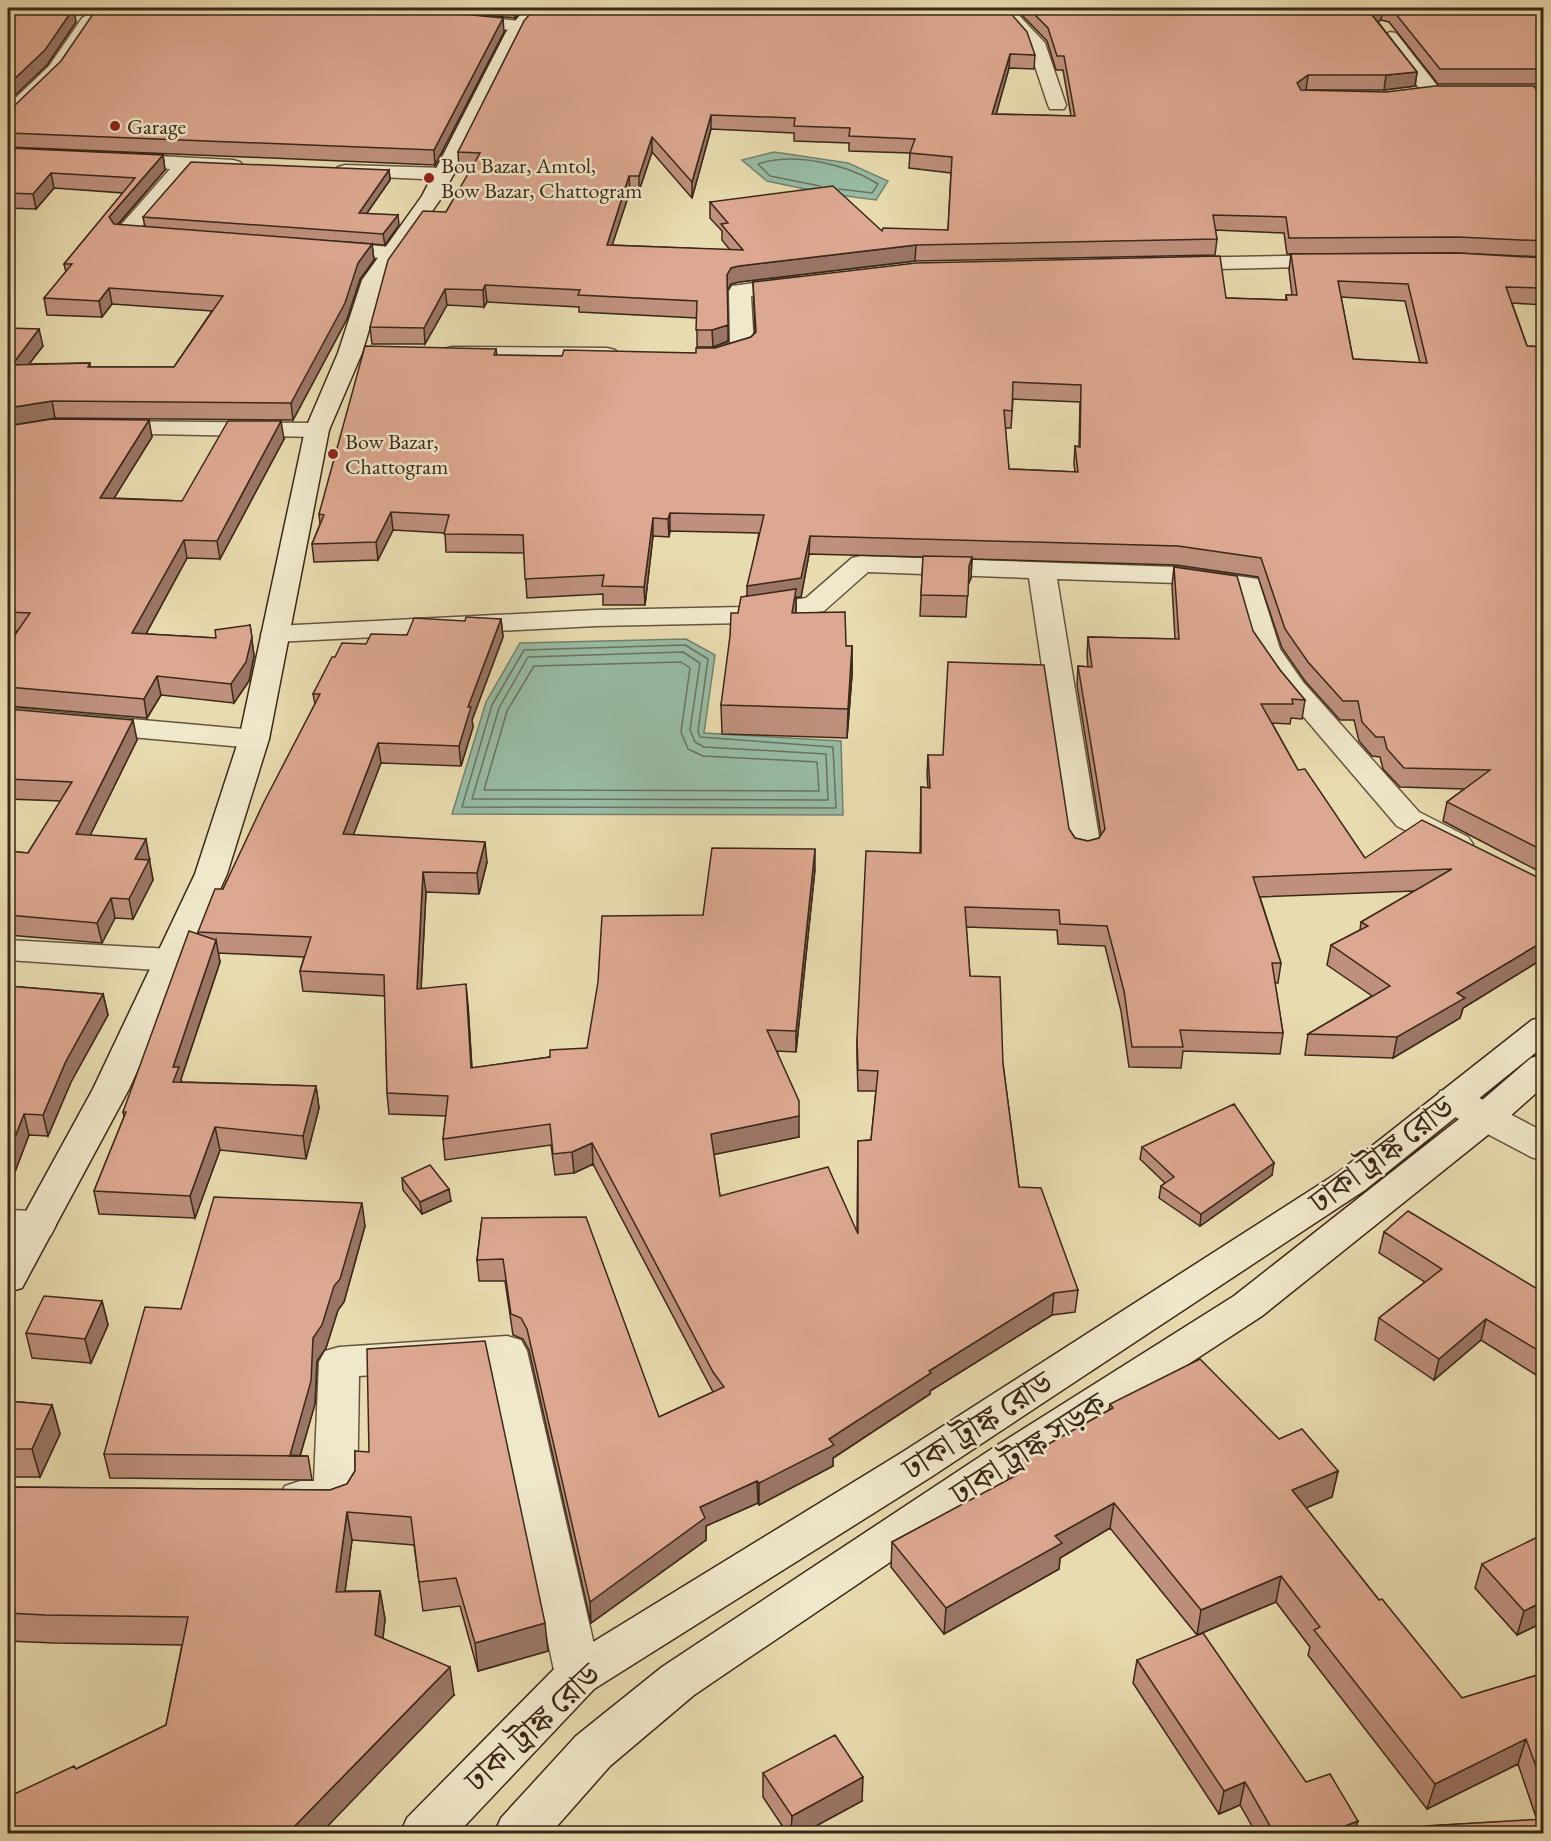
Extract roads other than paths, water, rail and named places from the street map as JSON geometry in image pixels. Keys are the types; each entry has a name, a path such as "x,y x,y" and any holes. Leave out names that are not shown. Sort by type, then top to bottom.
{"street":[{"path":"1003,8 1036,43 1058,105"},
{"path":"75,15 103,12"},
{"path":"8,115 15,100 56,70 88,22 103,12"},
{"path":"8,1278 22,1224 111,1089 211,874 254,740 317,430 361,353 373,280 432,197 528,17 439,18"},
{"path":"1382,27 1432,92"},
{"path":"1413,94 1454,92"},
{"path":"101,159 253,166"},
{"path":"182,238 124,234 186,162"},
{"path":"329,170 444,174"},
{"path":"310,247 392,253"},
{"path":"1159,265 1360,261"},
{"path":"679,356 715,356 742,348 740,291 821,281"},
{"path":"432,354 632,355"},
{"path":"78,428 317,430"},
{"path":"274,634 596,618 744,615 814,605 861,564 1176,575 1248,585 1266,650 1293,688 1408,819 1481,856"},
{"path":"1042,572 1085,849"},
{"path":"8,717 254,740"},
{"path":"8,950 171,960"},
{"name":"ঢাকা ট্রাঙ্ক রোড","path":"424,1833 578,1675 916,1465 1352,1181 1469,1109 1544,1028"},
{"name":"ঢাকা ট্রাঙ্ক সড়ক","path":"518,1833 593,1751 678,1681 1008,1460 1248,1306 1469,1109 1544,1066"},
{"path":"1469,1109 1544,1148"},
{"path":"265,1498 335,1499 339,1362 507,1351 578,1675"}],"water":[{"path":"774,152 848,163 888,181 876,200 824,193 767,181 742,160"},
{"path":"686,639 715,655 704,733 841,741 843,815 452,814 486,702 520,643"}],"place":[{"name":"Garage","path":"115,126"},
{"name":"Bou Bazar, Amtol, Bow Bazar, Chattogram","path":"429,178"},
{"name":"Bow Bazar, Chattogram","path":"333,454"}]}
